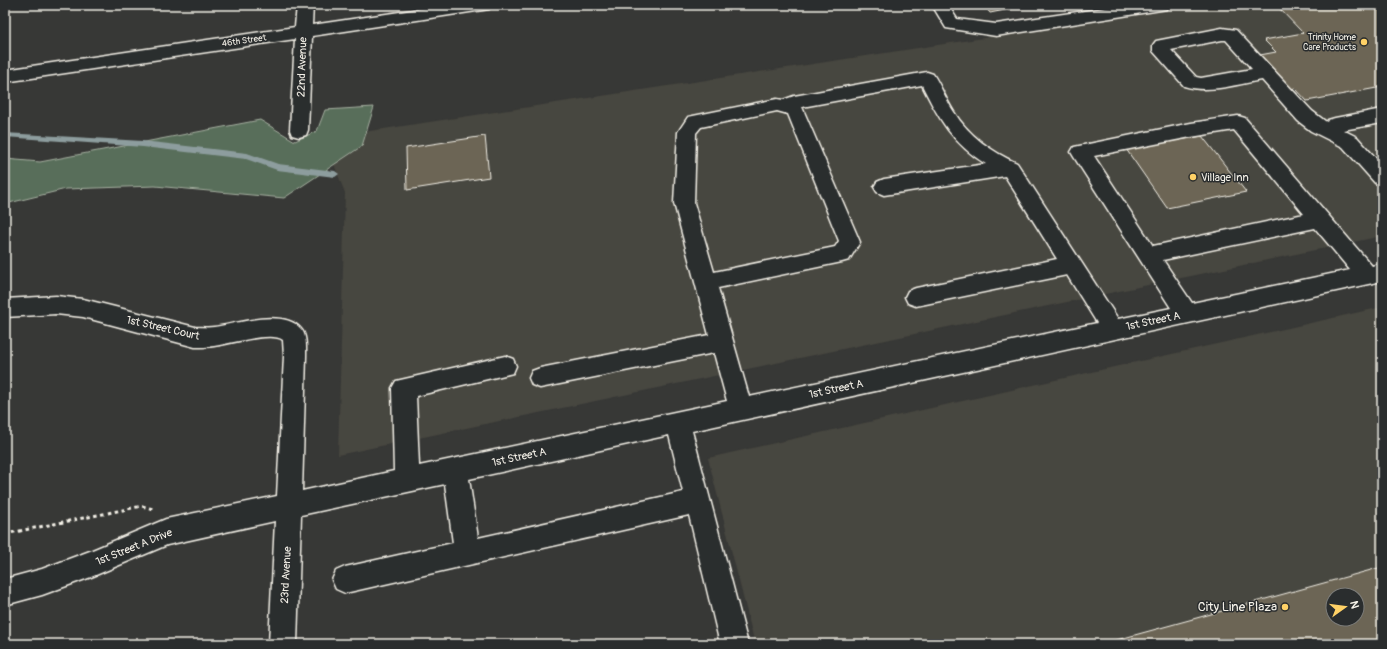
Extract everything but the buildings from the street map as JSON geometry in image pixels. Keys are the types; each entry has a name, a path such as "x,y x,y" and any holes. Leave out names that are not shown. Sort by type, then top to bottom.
{"street":[{"name":"22nd Avenue","path":"299,130 305,5"},
{"name":"46th Street","path":"5,76 483,5"},
{"path":"940,5 952,24 996,30 1161,5"},
{"path":"1266,73 1201,84 1190,82 1162,51 1162,45 1222,34 1230,34 1266,73 1310,121 1350,142 1379,171"},
{"path":"786,108 794,102 927,78 952,123 973,146 991,159 1010,168 1113,330"},
{"path":"706,282 842,254 850,242 795,110 777,105 695,122 687,132 684,203 740,409"},
{"path":"1330,132 1335,125 1382,116"},
{"path":"1186,314 1081,152 1191,130 1238,123 1319,219 1374,274"},
{"path":"884,187 1010,168"},
{"path":"1148,255 1319,219"},
{"path":"916,297 1072,265"},
{"name":"1st Street A","path":"290,506 1374,274"},
{"name":"1st Street Court","path":"5,308 48,305 83,308 196,337 212,337 256,328 286,330 294,336 296,356 290,506"},
{"path":"540,378 722,342"},
{"path":"407,481 404,388 505,366"},
{"path":"678,423 734,644"},
{"path":"456,470 467,553"},
{"path":"345,580 699,501"},
{"name":"1st Street A Drive","path":"5,592 56,577 166,532 290,506"},
{"name":"23rd Avenue","path":"283,644 290,506"}],"path":[{"path":"5,534 142,506 165,512 166,532"}],"shaded area":[{"path":"1202,5 1382,5 1382,236 338,455 345,193 324,138"},
{"path":"1382,307 1382,644 755,644 708,458"}],"green space":[{"path":"374,107 362,146 284,198 155,186 66,189 5,204 5,159 40,162 260,120 295,141 317,131 325,110"}],"waterway":[{"path":"5,135 143,144 247,156 277,167 335,174"}],"place":[{"name":"Trinity Home Care Products","path":"1364,42"},
{"name":"Village Inn","path":"1193,177"},
{"name":"City Line Plaza","path":"1285,607"}]}
